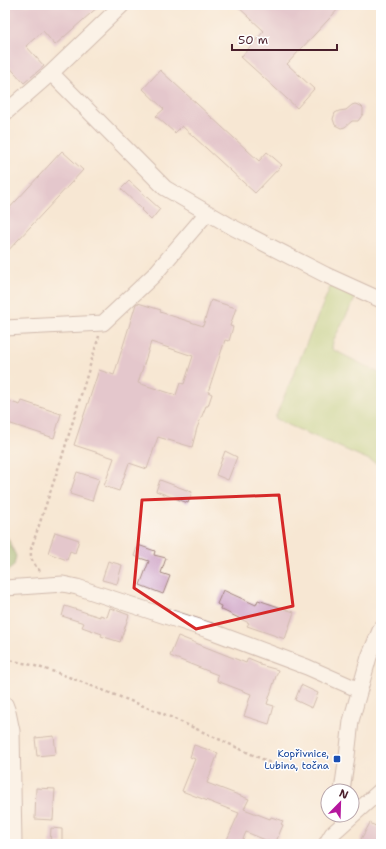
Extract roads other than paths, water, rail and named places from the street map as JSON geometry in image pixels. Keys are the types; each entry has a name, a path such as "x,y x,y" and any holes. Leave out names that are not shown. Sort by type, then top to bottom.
{"street":[{"path":"5,113 51,73 122,5"},
{"path":"51,73 165,188 234,228 326,275 381,300"},
{"path":"5,328 103,323 154,276 207,213"},
{"path":"5,588 63,584 77,587 208,630 307,668 359,690"},
{"path":"343,783 351,722 369,657 378,641 381,628"},
{"path":"5,704 12,731 14,844"},
{"path":"329,839 381,790"},
{"path":"329,839 334,823"}],"place":[{"name":"Kopřivnice, Lubina, točna","path":"337,759"}]}
